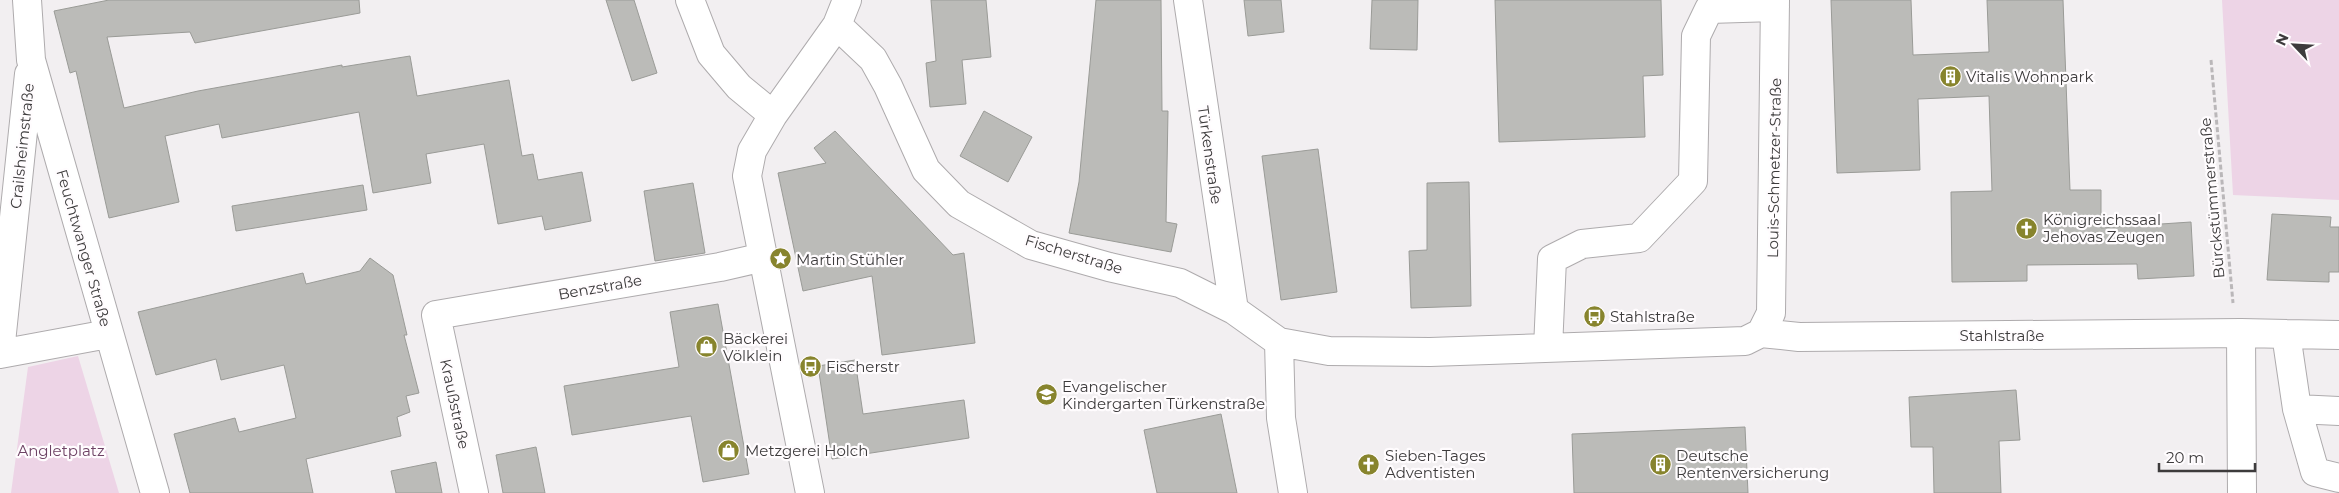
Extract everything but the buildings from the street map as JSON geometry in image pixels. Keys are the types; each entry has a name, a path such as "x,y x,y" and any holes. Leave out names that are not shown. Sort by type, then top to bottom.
{"street":[{"name":"Feuchtwanger Straße","path":"28,0 31,60 155,493"},
{"path":"690,0 712,54 739,87 772,115"},
{"path":"810,493 747,176 752,151 772,115 837,25 847,0"},
{"name":"Türkenstraße","path":"1188,0 1228,280 1234,310"},
{"path":"1548,348 1552,259 1582,244 1639,238 1693,181 1696,36 1710,8 1775,3"},
{"name":"Louis-Schmetzer-Straße","path":"1761,334 1772,313 1775,3"},
{"name":"Fischerstraße","path":"837,25 873,59 888,86 926,170 959,204 1031,245 1109,267 1180,283 1234,310 1279,342"},
{"name":"Crailsheimstraße","path":"0,353 31,60"},
{"name":"Benzstraße","path":"436,315 720,267 764,257"},
{"name":"Kraußstraße","path":"436,315 474,493"},
{"path":"2241,333 2242,493"},
{"name":"Stahlstraße","path":"1279,342 1329,351 1430,352 1745,341 1761,334 1809,337 2241,333 2339,335"},
{"path":"0,353 108,334"},
{"path":"2286,334 2296,409 2315,472 2339,478"},
{"path":"1279,342 1281,418 1293,493"},
{"path":"2296,409 2339,411"}],"path":[{"name":"Bürckstümmerstraße","path":"2211,60 2231,293 2241,333"}],"green space":[{"path":"2222,0 2339,0 2339,200 2233,195"},
{"name":"Angletplatz","path":"78,356 119,493 11,493 28,367"}],"place":[{"name":"Vitalis Wohnpark","path":"1950,76"},
{"name":"Königreichssaal Jehovas Zeugen","path":"2027,228"},
{"name":"Martin Stühler","path":"780,259"},
{"name":"Stahlstraße","path":"1594,316"},
{"name":"Bäckerei Völklein","path":"707,347"},
{"name":"Fischerstr","path":"810,366"},
{"name":"Evangelischer Kindergarten Türkenstraße","path":"1046,395"},
{"name":"Metzgerei Holch","path":"729,450"},
{"name":"Sieben-Tages Adventisten","path":"1369,464"},
{"name":"Deutsche Rentenversicherung","path":"1660,464"}]}
